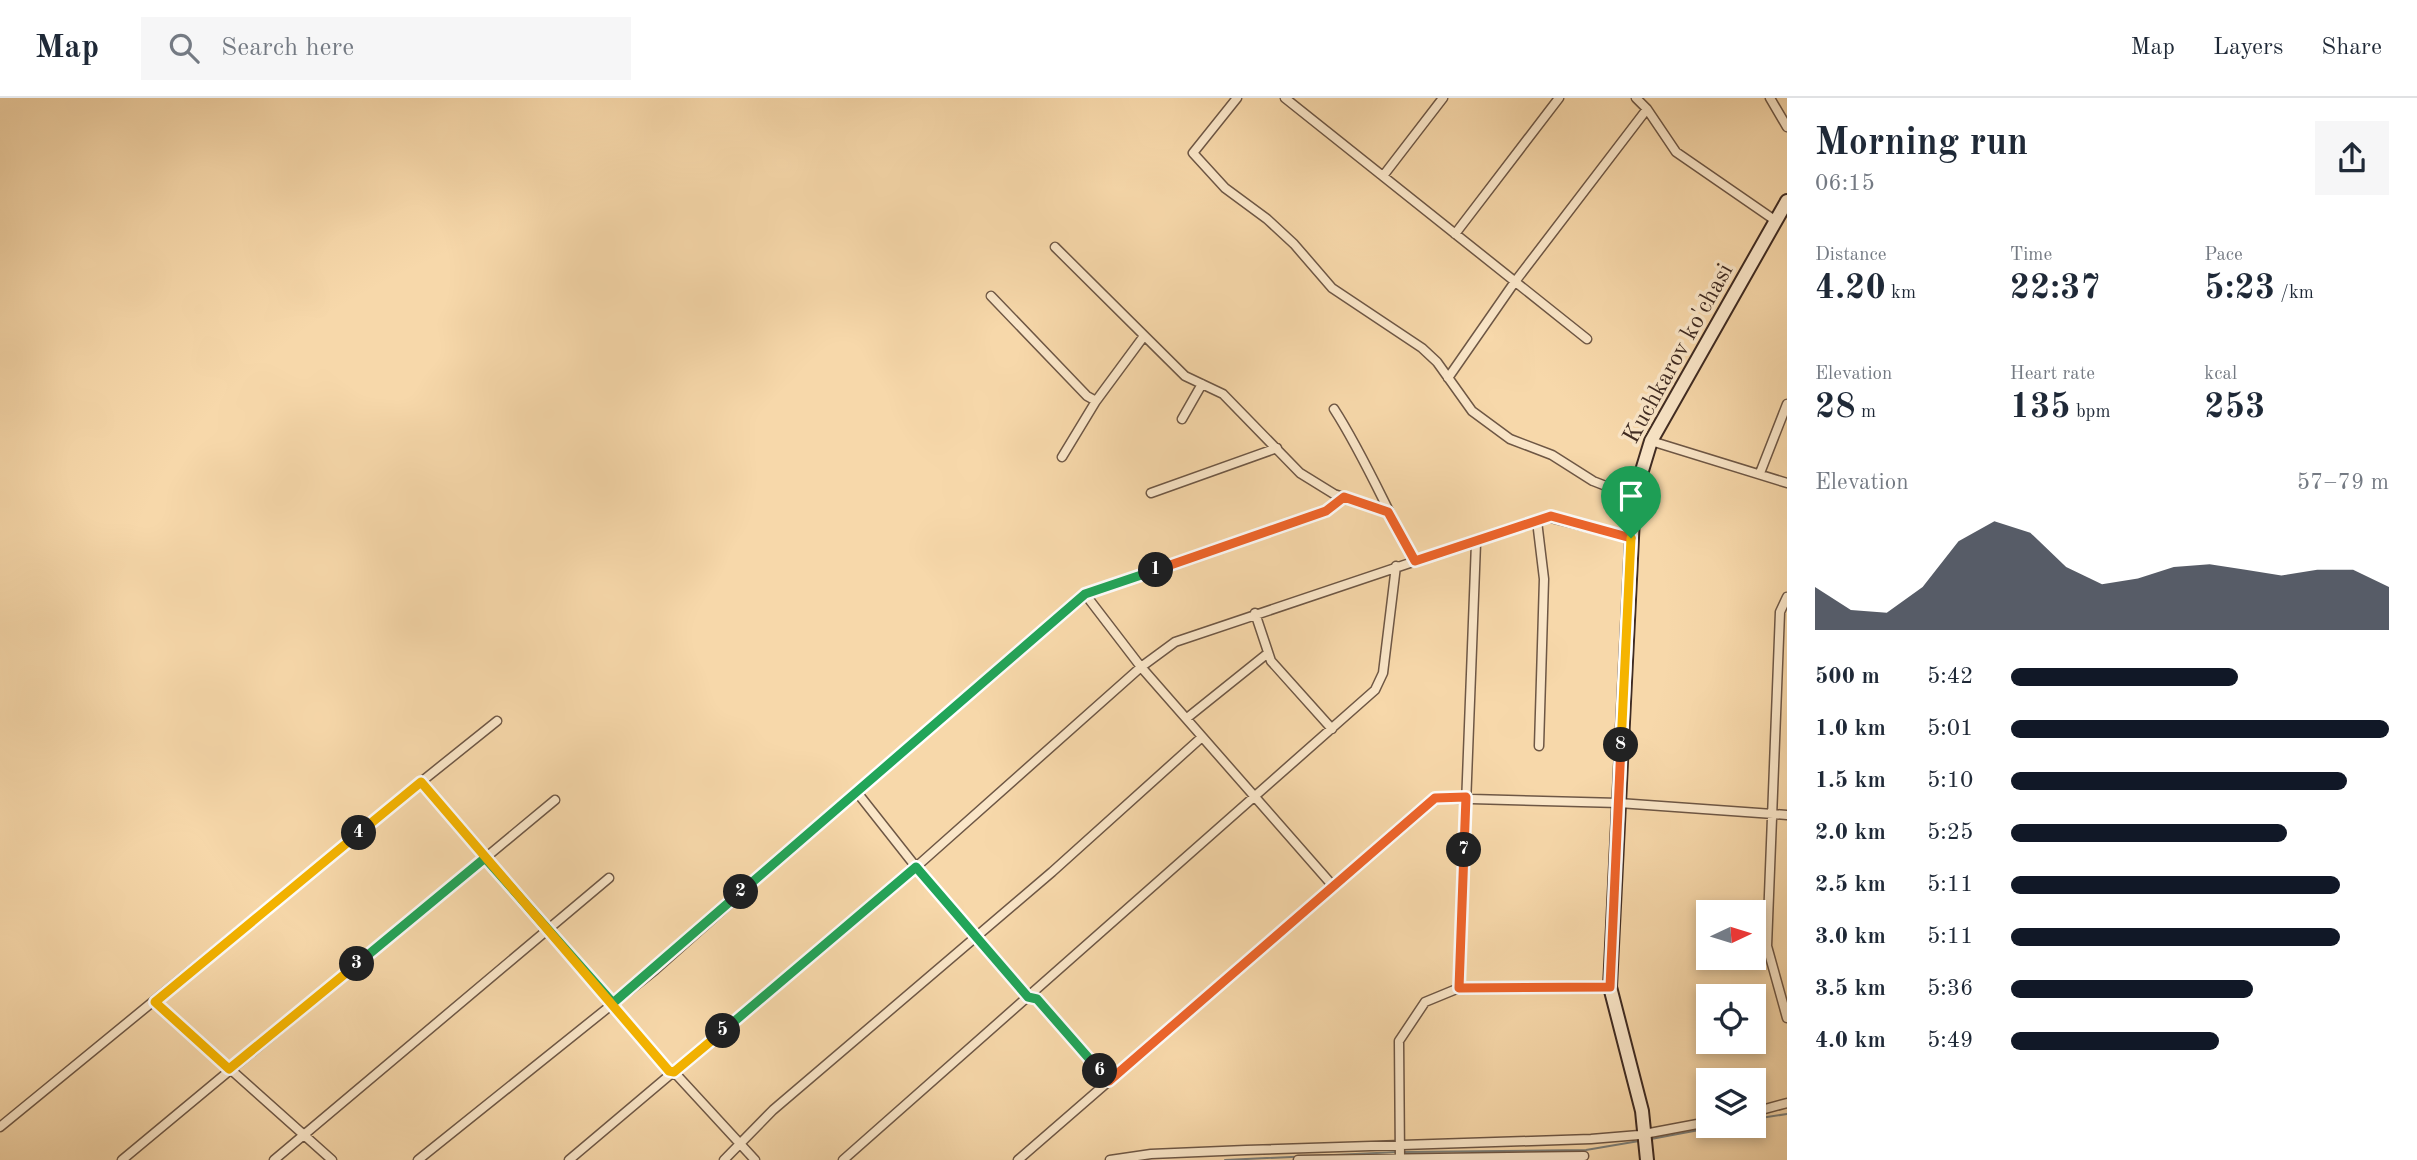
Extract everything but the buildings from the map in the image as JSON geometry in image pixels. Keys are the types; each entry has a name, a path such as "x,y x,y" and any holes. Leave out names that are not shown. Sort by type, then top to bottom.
{"main road":[{"name":"Kuchkarov ko'chasi","path":"1646,1155 1645,1133 1610,987 1634,497 1651,441 1787,201"}],"street":[{"path":"1237,98 1193,154 1225,188 1294,244 1332,288 1422,348 1472,411 1510,439 1552,455 1592,481 1634,497"},
{"path":"1285,98 1587,339"},
{"path":"1383,176 1443,98"},
{"path":"1455,234 1559,98"},
{"path":"1636,98 1647,108 1676,152 1776,221"},
{"path":"1770,98 1787,127"},
{"path":"1448,378 1514,282 1647,108"},
{"path":"1055,247 1185,376 1223,394 1300,473 1344,497 1388,512"},
{"path":"991,296 1087,396 1096,401"},
{"path":"1062,457 1096,401 1144,336"},
{"path":"1182,419 1202,384"},
{"path":"1760,473 1787,404"},
{"path":"1334,409 1354,439 1388,512 1415,561"},
{"path":"1651,441 1787,483"},
{"path":"1151,493 1277,447"},
{"path":"418,1160 655,970 856,791 1085,594 1326,511 1344,497"},
{"path":"569,1160 916,867 1141,667 1175,642 1396,566 1476,543 1554,516 1631,538"},
{"path":"1537,521 1544,579 1539,746"},
{"path":"1459,988 1476,543"},
{"path":"843,1160 1332,729 1380,683 1396,566"},
{"path":"1085,594 1141,667 1332,886"},
{"path":"1787,597 1780,612 1767,946 1787,1018"},
{"path":"1255,613 1268,653 1285,679 1332,729"},
{"path":"1187,718 1268,653"},
{"path":"0,1127 497,721"},
{"path":"724,1160 742,1145 773,1110 977,937 1202,737"},
{"path":"421,782 669,1071 674,1072 755,1160"},
{"path":"856,791 916,867 1028,997 1037,999 1109,1081"},
{"path":"1018,1160 1435,798 1619,803 1787,815"},
{"path":"122,1160 555,800"},
{"path":"274,1160 609,878"},
{"path":"1400,1158 1399,1048 1402,1033 1424,1002 1459,988 1610,987"},
{"path":"155,1002 332,1160"},
{"path":"1766,1109 1787,1103"},
{"path":"1110,1160 1151,1154 1591,1139 1696,1124"},
{"path":"1298,1160 1584,1156"}],"waterway":[{"path":"1766,1117 1787,1114"},
{"path":"1651,1139 1696,1131"},
{"path":"1403,1152 1586,1150 1639,1141"},
{"path":"1225,1160 1398,1152"}],"route":[{"path":"1631,538 1551,516 1415,561 1388,512 1344,497 1326,511 1085,594 955,704 655,970 613,1003 547,930 485,858 229,1069 155,1002 421,782 613,1003 669,1071 674,1072 916,867 1028,997 1037,999 1109,1081 1438,797 1466,797 1459,988 1610,987 1631,538"}]}
